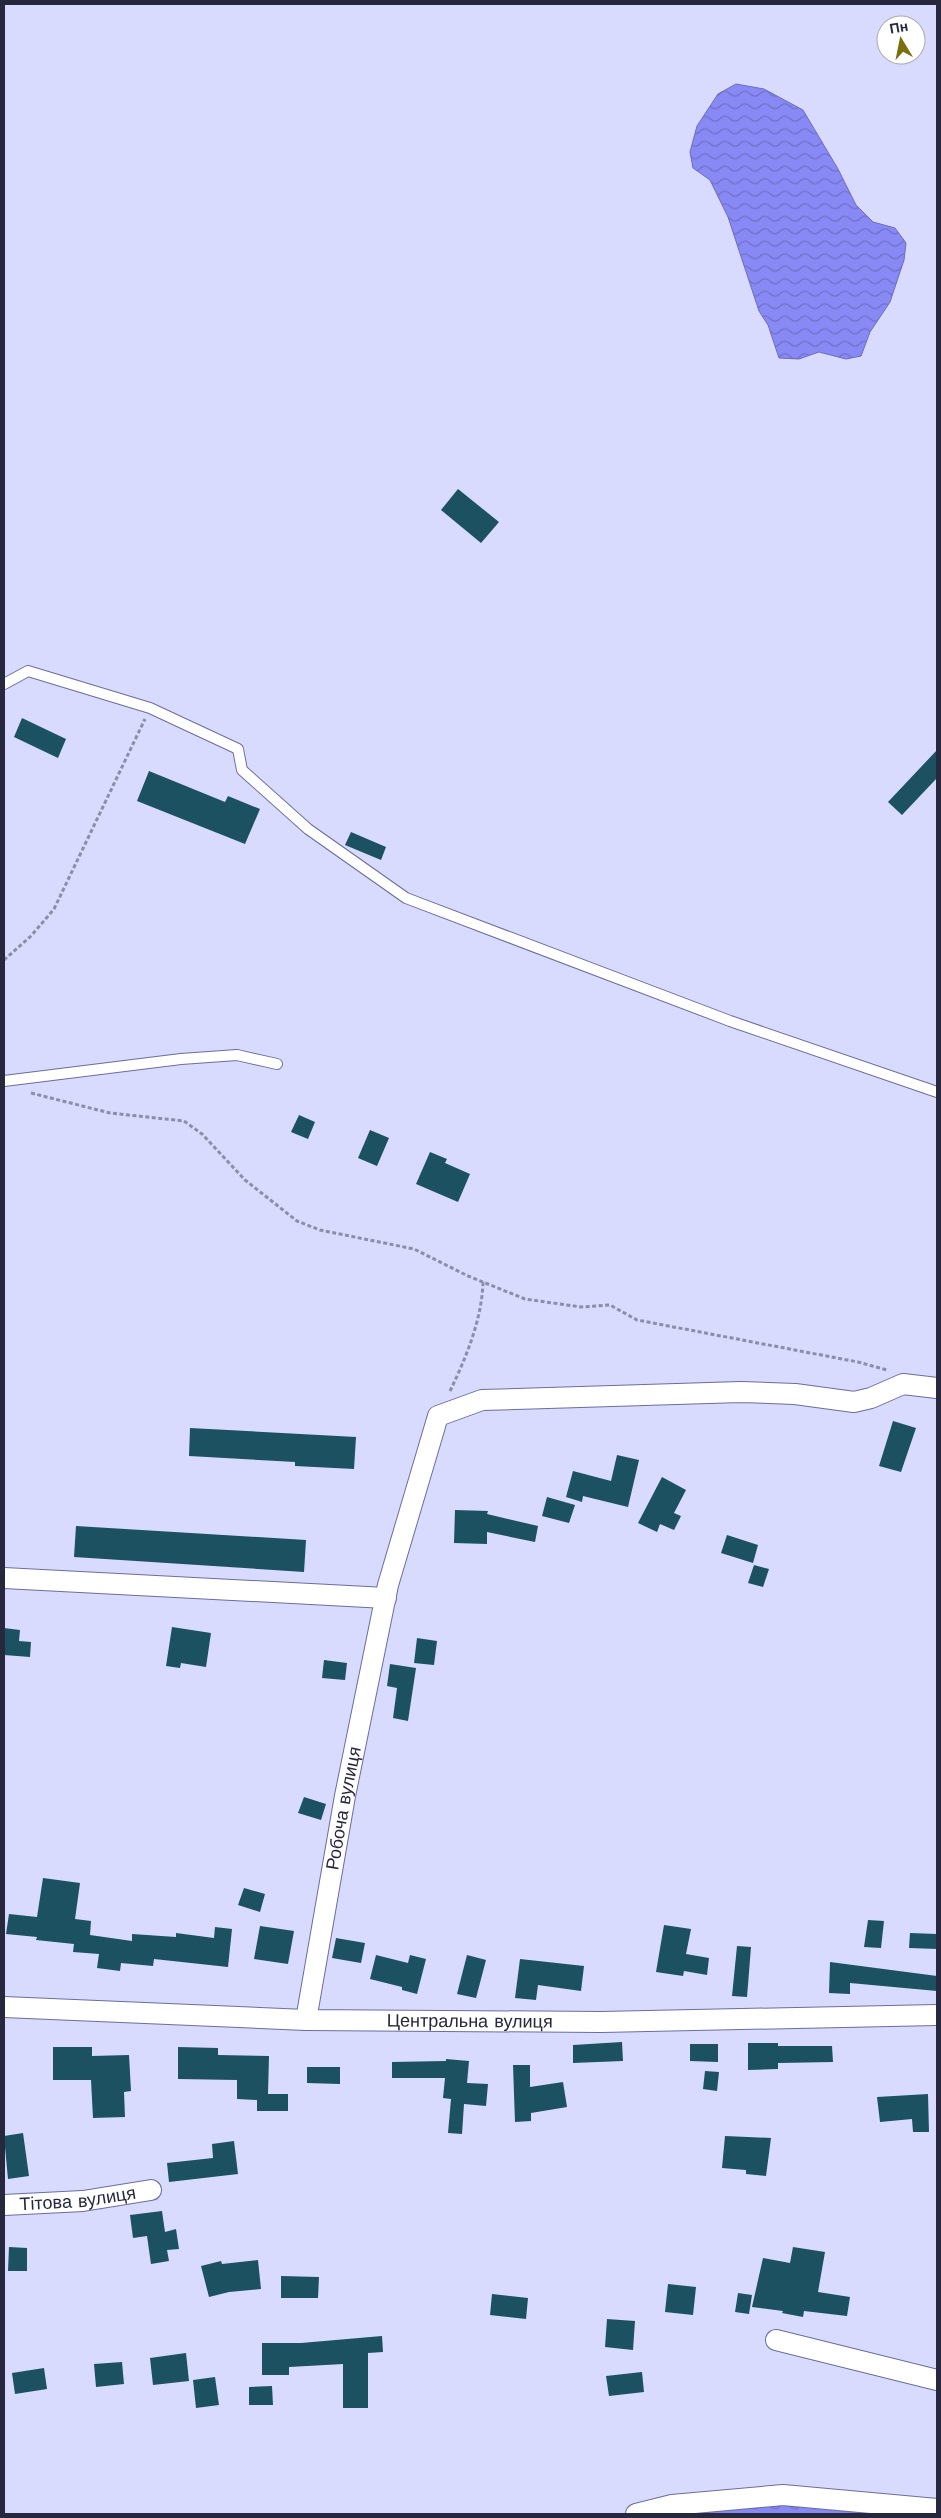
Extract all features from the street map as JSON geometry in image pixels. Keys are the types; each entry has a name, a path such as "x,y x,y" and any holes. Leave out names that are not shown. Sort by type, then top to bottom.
{"street":[{"path":"438,1416 482,1400 741,1392 795,1394 854,1402 871,1398 903,1384 937,1388"},
{"name":"Робоча вулиця","path":"306,2020 345,1796 386,1598 438,1416"},
{"path":"4,1578 386,1598"},
{"name":"Центральна вулиця","path":"4,2008 306,2020 601,2022 937,2015"},
{"name":"Тітова вулиця","path":"4,2205 83,2201 151,2190"},
{"path":"776,2340 937,2380"},
{"path":"636,2514 672,2505 783,2495 937,2509"}],"lane":[{"path":"4,684 28,671 150,708 238,749 242,770 308,829 406,898 730,1021 937,1092"},
{"path":"4,1081 181,1059 237,1055 276,1064"}],"path":[{"path":"4,960 31,936 54,909 150,708"},
{"path":"22,1090 110,1113 184,1121 202,1134 245,1180 273,1204 297,1221 320,1230 414,1249 483,1282 525,1299 581,1308 610,1305 637,1320 858,1362 893,1372"},
{"path":"438,1416 464,1363 482,1300 483,1282"}],"water":[{"path":"736,84 764,89 803,110 838,169 856,205 873,222 895,228 906,243 904,260 890,302 870,332 861,356 846,359 819,352 799,359 779,358 768,325 759,311 728,217 710,180 693,168 690,152 697,126 718,94"},
{"path":"763,2504 857,2506 916,2514 691,2514"}],"building":[{"path":"458,489 499,522 481,543 441,510"},
{"path":"22,718 66,739 58,758 14,737"},
{"path":"937,750 937,778 902,815 888,802"},
{"path":"149,771 225,802 228,796 260,809 245,844 137,801"},
{"path":"351,832 386,847 381,860 345,845"},
{"path":"299,1115 315,1122 308,1139 291,1132"},
{"path":"370,1130 389,1138 377,1166 358,1158"},
{"path":"430,1152 447,1159 445,1163 470,1174 458,1202 416,1184"},
{"path":"893,1421 916,1428 901,1472 879,1466"},
{"path":"190,1428 356,1437 354,1469 295,1466 295,1462 189,1456"},
{"path":"617,1455 639,1460 628,1507 583,1496 582,1502 566,1497 573,1471 611,1481"},
{"path":"662,1477 686,1490 674,1513 681,1516 674,1530 660,1524 657,1532 638,1523"},
{"path":"547,1497 575,1505 569,1523 542,1516"},
{"path":"455,1510 488,1511 487,1514 538,1526 535,1542 487,1532 487,1544 454,1543"},
{"path":"76,1526 306,1540 304,1572 74,1557"},
{"path":"727,1535 758,1545 753,1563 721,1553"},
{"path":"754,1565 769,1569 763,1587 748,1583"},
{"path":"172,1627 211,1633 206,1667 181,1663 180,1668 166,1666"},
{"path":"4,1628 20,1630 19,1641 31,1642 30,1657 4,1655"},
{"path":"417,1638 437,1641 434,1665 414,1663"},
{"path":"324,1660 347,1663 345,1680 322,1678"},
{"path":"390,1664 416,1668 408,1721 393,1718 397,1688 387,1686"},
{"path":"304,1797 326,1804 321,1820 298,1813"},
{"path":"43,1878 80,1883 75,1919 91,1921 90,1935 132,1941 132,1934 176,1937 176,1933 214,1938 215,1927 232,1929 228,1967 154,1959 153,1966 121,1963 120,1971 97,1968 99,1954 73,1952 74,1944 36,1940 37,1937 6,1934 9,1914 37,1917"},
{"path":"244,1888 265,1894 260,1912 238,1905"},
{"path":"868,1920 884,1921 881,1948 864,1947"},
{"path":"664,1925 691,1929 686,1954 709,1958 707,1975 684,1971 683,1976 656,1972"},
{"path":"260,1926 294,1931 288,1964 254,1959"},
{"path":"910,1933 937,1934 937,1949 909,1948"},
{"path":"336,1938 365,1943 361,1963 332,1958"},
{"path":"737,1946 751,1947 747,1997 732,1996"},
{"path":"376,1955 408,1963 410,1955 426,1959 417,1994 402,1990 402,1987 370,1979"},
{"path":"467,1955 486,1960 476,1998 457,1994"},
{"path":"520,1959 584,1966 581,1991 538,1985 536,2000 515,1998"},
{"path":"830,1962 937,1976 937,1991 850,1983 850,1994 829,1993"},
{"path":"622,2042 623,2061 573,2063 573,2045"},
{"path":"748,2043 778,2043 778,2046 832,2046 833,2062 778,2063 778,2069 748,2070"},
{"path":"690,2044 718,2044 718,2062 690,2061"},
{"path":"53,2047 92,2047 92,2056 129,2055 131,2091 124,2092 125,2117 93,2118 91,2080 53,2080"},
{"path":"178,2047 218,2048 218,2055 269,2056 268,2094 288,2094 288,2111 257,2111 257,2100 237,2099 237,2080 178,2079"},
{"path":"446,2059 469,2061 467,2083 488,2084 486,2106 464,2104 462,2134 448,2133 451,2099 443,2098 445,2078 392,2078 392,2062 446,2061"},
{"path":"513,2065 530,2065 530,2087 563,2082 567,2107 531,2113 531,2121 515,2122"},
{"path":"307,2067 340,2067 340,2084 307,2083"},
{"path":"705,2071 719,2072 717,2091 703,2089"},
{"path":"928,2094 929,2132 913,2132 912,2119 880,2122 877,2097"},
{"path":"23,2133 29,2176 8,2179 4,2136"},
{"path":"725,2136 771,2138 766,2176 746,2174 746,2170 722,2168"},
{"path":"234,2141 238,2174 169,2182 167,2163 213,2158 212,2144"},
{"path":"162,2211 165,2232 176,2229 179,2249 167,2250 169,2261 151,2264 147,2236 133,2238 130,2215"},
{"path":"9,2247 27,2248 27,2271 8,2271"},
{"path":"793,2247 825,2252 818,2292 850,2297 847,2316 804,2311 803,2317 782,2313 783,2311 752,2307 763,2258 790,2263"},
{"path":"258,2260 261,2289 229,2292 209,2297 201,2266 221,2261 222,2264"},
{"path":"281,2276 319,2277 318,2298 281,2298"},
{"path":"668,2284 696,2287 693,2315 665,2312"},
{"path":"738,2293 752,2295 749,2314 735,2312"},
{"path":"492,2294 528,2298 526,2319 490,2315"},
{"path":"607,2319 635,2321 633,2350 605,2347"},
{"path":"382,2336 383,2352 368,2353 368,2408 343,2408 343,2364 289,2367 289,2375 262,2375 262,2343 301,2343"},
{"path":"186,2353 189,2381 153,2385 150,2358"},
{"path":"122,2362 124,2384 96,2387 94,2364"},
{"path":"44,2368 47,2389 15,2394 12,2373"},
{"path":"642,2372 644,2392 609,2396 606,2376"},
{"path":"215,2377 219,2405 196,2408 193,2380"},
{"path":"272,2386 273,2405 249,2405 249,2387"}]}
